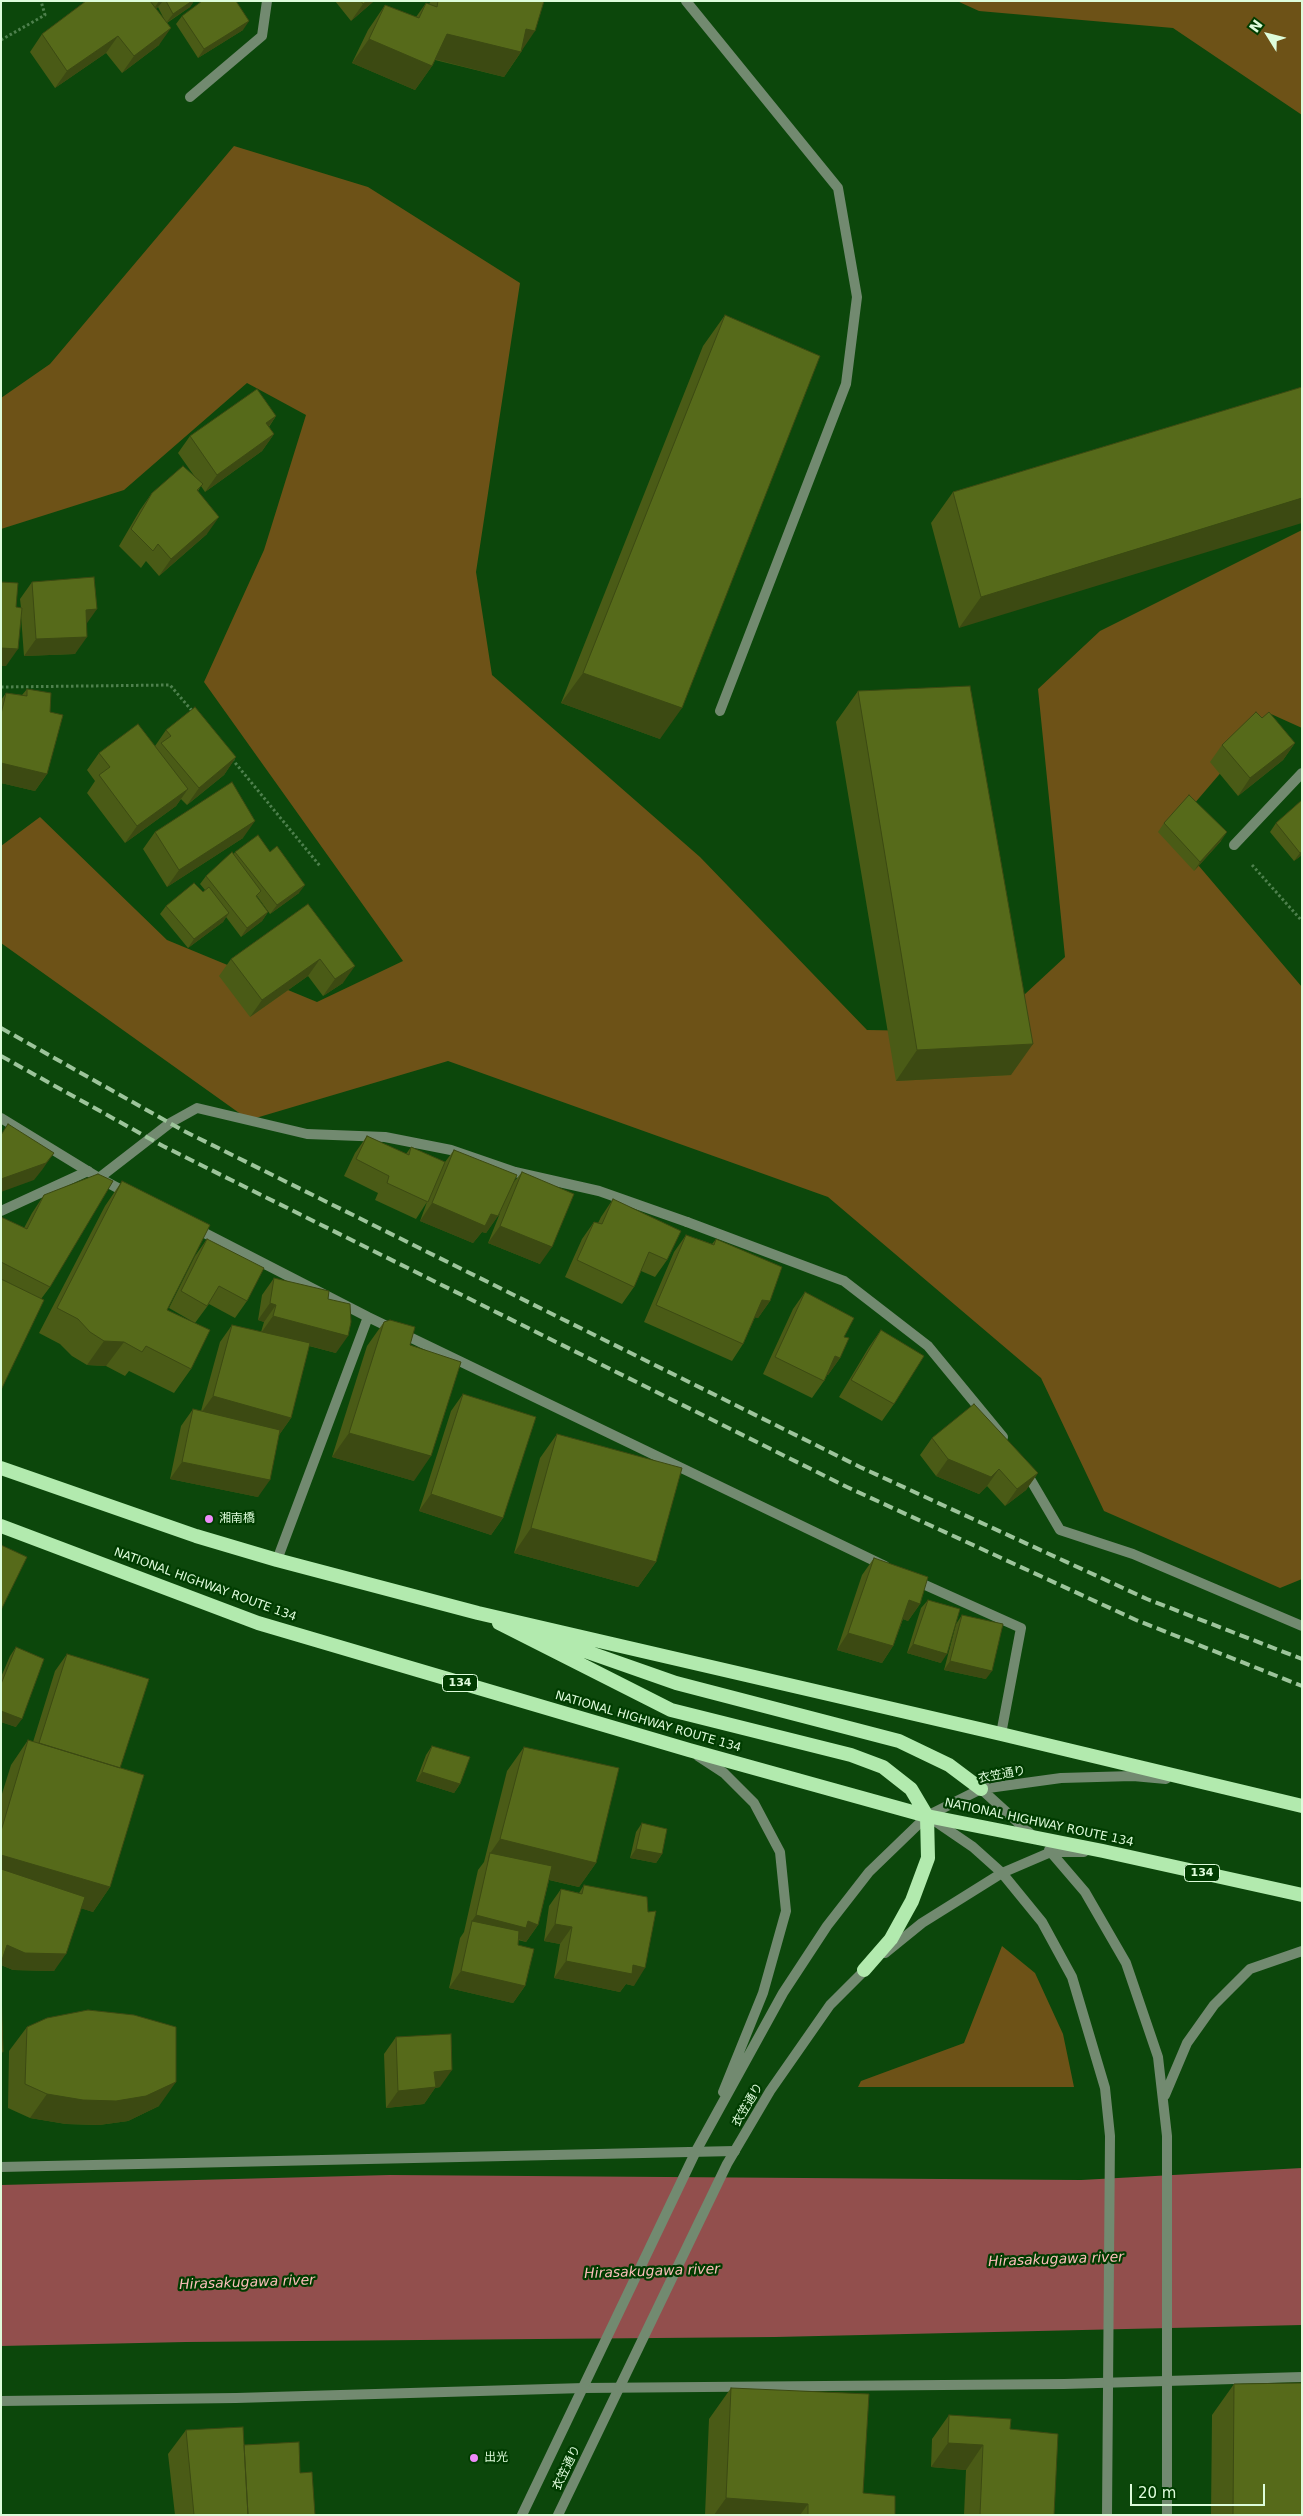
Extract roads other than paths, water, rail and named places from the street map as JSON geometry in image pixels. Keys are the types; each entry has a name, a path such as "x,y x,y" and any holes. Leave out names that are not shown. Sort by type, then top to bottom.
{"highway":[{"path":"1,1468 196,1536 277,1560 478,1613 1302,1806"},
{"name":"NATIONAL HIGHWAY ROUTE 134","path":"1,1526 258,1623 689,1750 927,1816 1037,1840 1103,1851 1302,1896"},
{"path":"478,1613 676,1683 899,1741 949,1766 981,1789"},
{"path":"478,1613 671,1710 851,1755 883,1766 911,1789 927,1816 928,1858 912,1901 891,1939 864,1970"}],"street":[{"path":"190,97 262,36 267,1"},
{"path":"686,1 838,188 857,297 846,384 720,711"},
{"path":"1234,845 1302,773"},
{"path":"99,1178 170,1123 197,1108 306,1134 385,1137 451,1150 515,1172 599,1191 844,1281 928,1346 1012,1447"},
{"path":"1,1118 99,1178 143,1201"},
{"path":"1,1211 88,1171"},
{"path":"186,1223 368,1317 902,1574 1022,1628 1001,1734"},
{"path":"277,1560 368,1317"},
{"path":"1021,1464 1060,1530 1133,1554 1302,1626"},
{"name":"衣笠通り","path":"689,1750 724,1773 754,1803 780,1852 786,1911 763,1993 705,2134"},
{"name":"衣笠通り","path":"522,2515 705,2134 783,1993 827,1926 869,1872 927,1816 981,1789 1061,1778 1133,1776 1207,1783"},
{"path":"981,1789 1051,1852 1085,1892 1126,1963 1158,2057 1164,2096 1167,2136 1167,2515"},
{"path":"927,1816 973,1846 1002,1873 1042,1922 1072,1977 1105,2088 1110,2136 1108,2515"},
{"name":"衣笠通り","path":"558,2515 727,2164 770,2091 830,2005 864,1970 922,1923 1002,1873 1051,1852 1103,1851"},
{"path":"1164,2096 1187,2043 1214,2004 1250,1969 1302,1951"},
{"path":"1,2167 735,2151"},
{"path":"1,2401 236,2398 584,2388 1064,2384 1302,2377"}],"water":[{"name":"Hirasakugawa river","path":"1302,2168 1302,2325 775,2337 186,2342 1,2346 1,2185 390,2175 1081,2180"}],"railway":[{"path":"1,1028 184,1131 860,1467 1147,1599 1302,1659"},
{"path":"1,1056 163,1146 847,1487 1136,1620 1302,1686"}],"place":[{"name":"湘南橋","path":"209,1519"},
{"name":"出光","path":"474,2458"}]}
